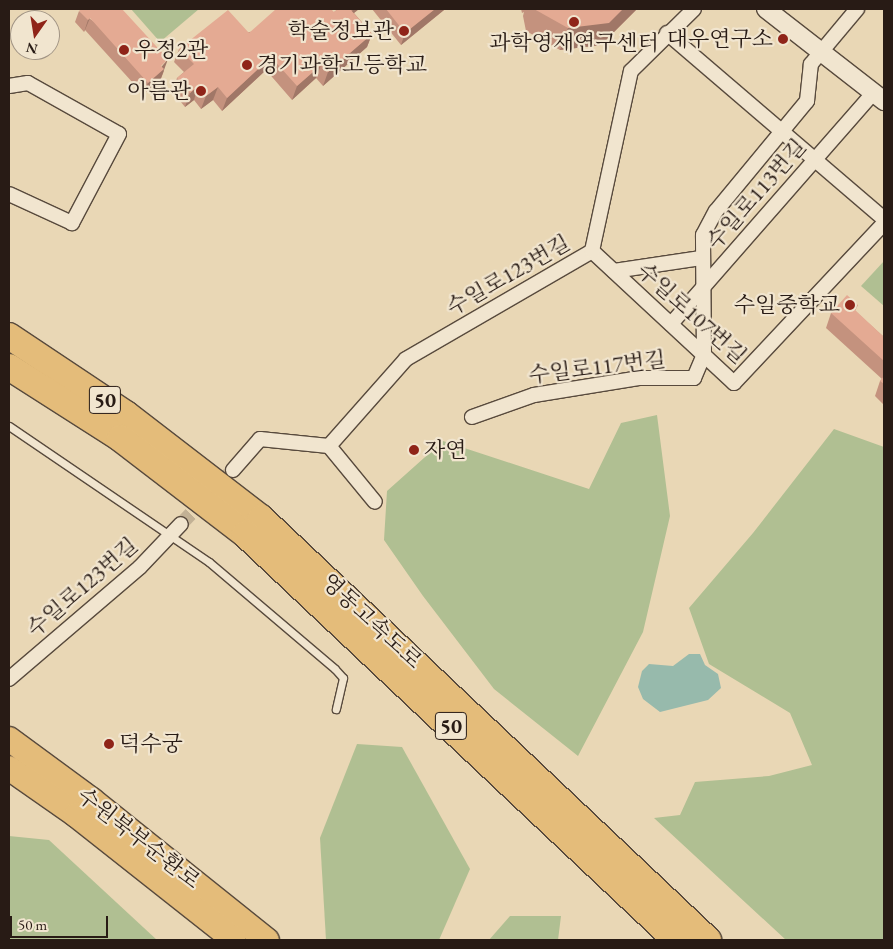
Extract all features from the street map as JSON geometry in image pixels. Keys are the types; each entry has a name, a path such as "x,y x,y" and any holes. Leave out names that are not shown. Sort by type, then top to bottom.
{"highway":[{"name":"영동고속도로","path":"9,336 126,414 261,518 708,940"},
{"name":"영동고속도로","path":"9,366 120,438 245,534 676,940"},
{"name":"수원북부순환로","path":"9,739 92,800 267,940"},
{"name":"수원북부순환로","path":"9,768 76,815 234,940"}],"street":[{"name":"수일로123번길","path":"329,446 406,359 592,251 631,71 666,33 694,9"},
{"path":"766,9 879,97"},
{"name":"수일로117번길","path":"472,417 534,395 638,378 694,378 704,355 705,284 701,258 703,235 708,223 807,101 811,64 857,9"},
{"path":"666,33 884,219"},
{"path":"9,86 28,83 119,134 72,223 9,194"},
{"name":"수일로113번길","path":"670,324 815,160 879,97"},
{"name":"수일로107번길","path":"592,251 734,384 884,223"},
{"path":"614,271 701,258"},
{"path":"233,470 260,439 329,446 375,502"},
{"name":"수일로123번길","path":"9,679 140,567 175,529"}],"lane":[{"path":"9,426 175,529 209,562 335,669 343,678 336,709"}],"shaded area":[{"path":"131,9 199,9 160,42"},
{"path":"884,261 884,306 861,286"},
{"path":"657,415 670,516 643,632 578,756 494,689 423,596 384,540 387,491 443,441 589,489 621,423"},
{"path":"834,429 884,447 884,940 786,940 654,818 680,815 695,782 769,776 812,765 790,713 709,664 689,608 753,533"},
{"path":"689,654 700,654 705,665 718,674 721,688 708,700 660,712 643,699 638,687 642,671 649,664 673,666"},
{"path":"357,744 402,747 470,869 439,940 326,940 320,838"},
{"path":"9,836 49,840 157,940 9,940"},
{"path":"510,916 561,916 558,940 489,940"}],"building":[{"path":"81,9 122,9 168,59 161,66 164,69 148,83 90,18 88,20 79,11"},
{"path":"276,9 331,9 334,12 338,9 350,9 372,34 328,72 321,65 297,86 271,57 227,98 218,87 206,96 198,86 190,93 177,78 194,64 179,49 228,10 249,33"},
{"path":"386,9 435,9 405,33"},
{"path":"534,9 623,9 609,23 568,28"},
{"path":"847,295 858,305 854,309 884,337 884,361 831,313"},
{"path":"884,376 884,384 880,381"}],"tunnel":[{"path":"181,524 233,470"}],"place":[{"name":"과학영재연구센터","path":"574,22"},
{"name":"학술정보관","path":"404,31"},
{"name":"대우연구소","path":"783,39"},
{"name":"우정2관","path":"124,50"},
{"name":"경기과학고등학교","path":"247,65"},
{"name":"아름관","path":"201,91"},
{"name":"수일중학교","path":"850,305"},
{"name":"자연","path":"414,450"},
{"name":"덕수궁","path":"109,744"}]}
